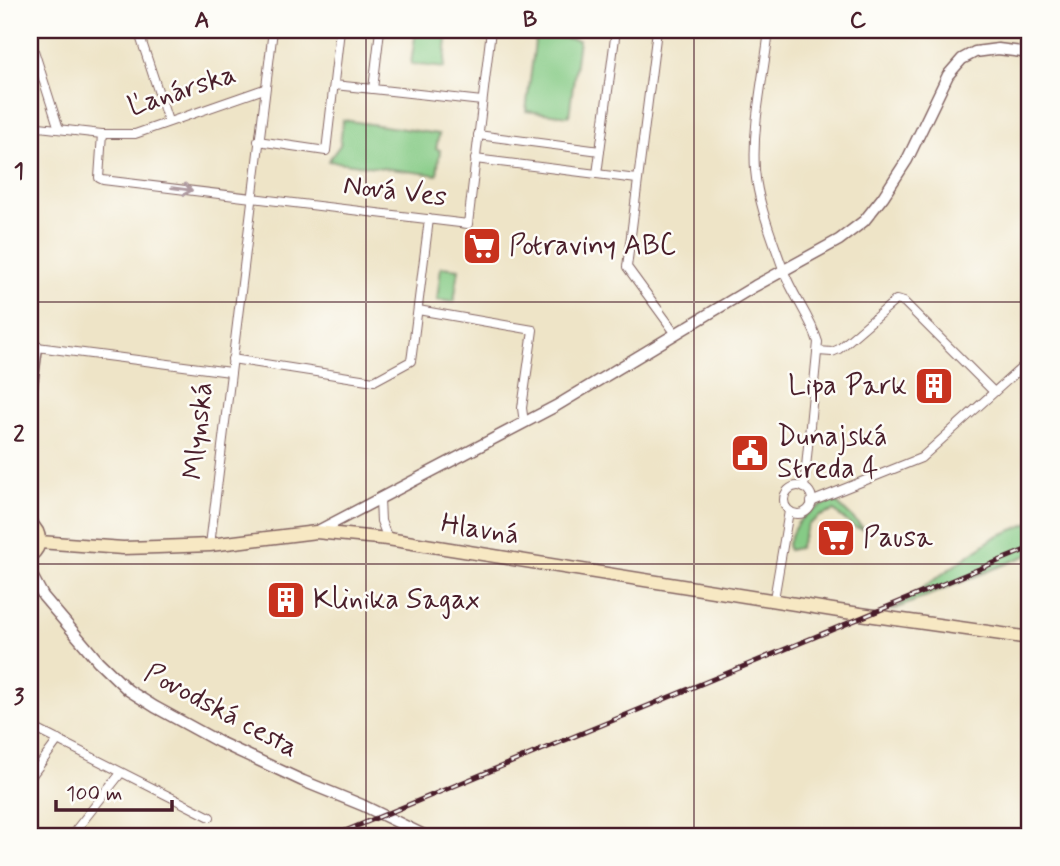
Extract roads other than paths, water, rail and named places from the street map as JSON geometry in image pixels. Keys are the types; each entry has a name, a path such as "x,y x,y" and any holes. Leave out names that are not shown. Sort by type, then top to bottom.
{"main road":[{"path":"30,523 37,530 39,542 31,556"},
{"name":"Hlavná","path":"39,542 123,548 210,545 316,533 388,539 1030,638"}],"street":[{"path":"138,30 168,121"},
{"name":"Ľanárska","path":"230,372 273,30"},
{"name":"Nová Ves","path":"258,141 326,151 340,30"},
{"path":"373,89 380,30"},
{"name":"Nová Ves","path":"102,134 99,178 103,180 468,224 491,30"},
{"path":"601,175 600,151 616,30"},
{"path":"657,30 627,267 676,334"},
{"path":"768,30 758,113 755,170 761,199 784,271 813,327 818,351 804,488"},
{"path":"30,38 60,129"},
{"path":"316,533 592,385 839,240 864,221 883,197 907,160 948,75 962,58 975,52 998,48 1030,53"},
{"path":"334,85 482,101"},
{"name":"Ľanárska","path":"30,126 102,134 135,134 264,89"},
{"path":"478,135 600,151"},
{"name":"Nová Ves","path":"475,159 637,179"},
{"path":"232,359 374,381 411,361 429,219"},
{"path":"818,351 832,352 839,349 896,300 900,300 994,392"},
{"path":"418,310 533,330 522,408 524,423"},
{"path":"30,400 33,346"},
{"name":"Mlynská","path":"33,346 230,372 210,545"},
{"path":"789,511 803,512 811,502 921,458 1030,360"},
{"path":"774,599 789,511 784,503 787,491 795,486 804,488 811,496 811,502"},
{"path":"380,499 380,521 388,539"},
{"name":"Povodská cesta","path":"31,556 31,574 43,596 97,661 128,690 219,742 426,836"},
{"path":"30,726 210,817"},
{"path":"30,778 58,740"},
{"path":"71,836 121,773"}],"railway":[{"path":"333,836 1030,548"}],"place":[{"name":"Potraviny ABC","path":"482,246"},
{"name":"Lipa Park","path":"934,386"},
{"name":"Dunajská Streda 4","path":"750,453"},
{"name":"Pausa","path":"836,538"},
{"name":"Klinika Sagax","path":"286,600"}]}
